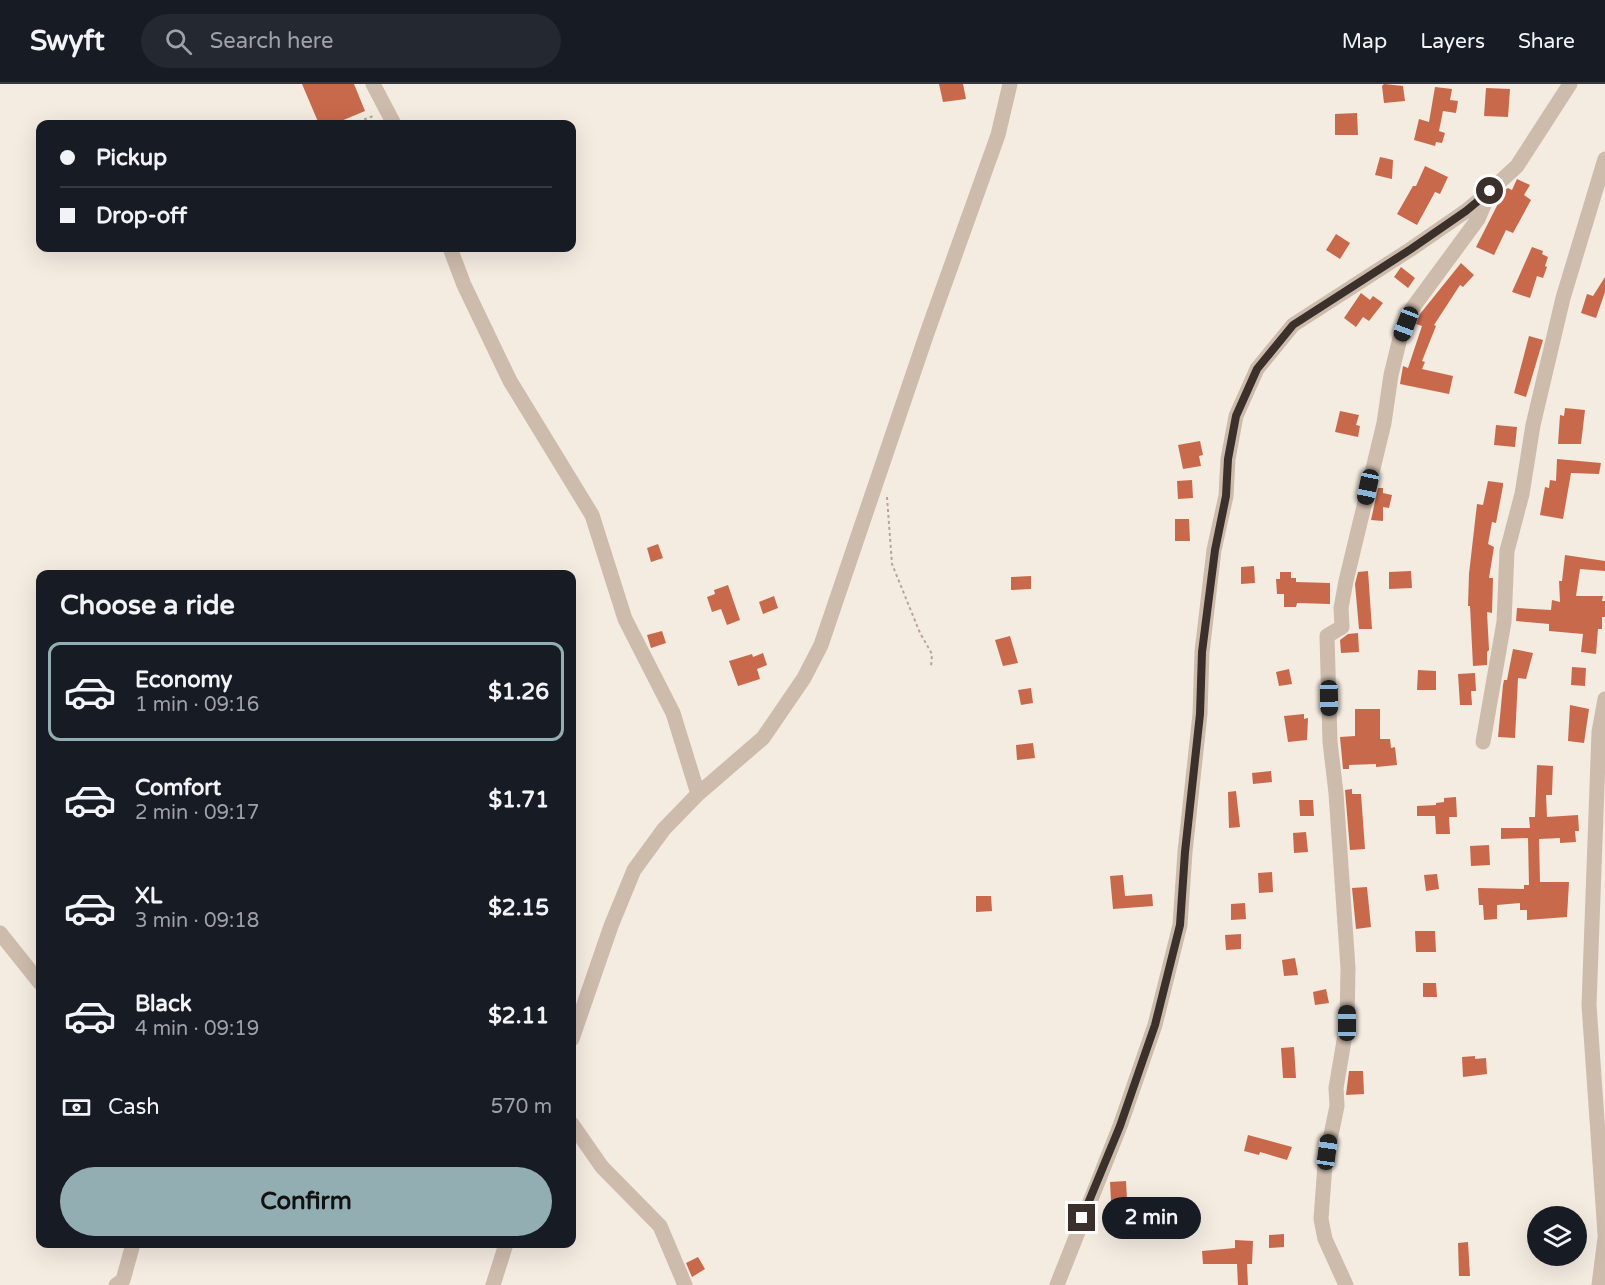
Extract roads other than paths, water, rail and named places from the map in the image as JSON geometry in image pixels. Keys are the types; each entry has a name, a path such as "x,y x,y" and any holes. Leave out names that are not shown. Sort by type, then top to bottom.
{"street":[{"path":"373,84 391,118"},
{"path":"576,1027 611,926 634,870 664,829 698,794 763,738 804,678 821,645 927,333 998,135 1010,84"},
{"path":"1057,1285 1120,1126 1155,1025 1180,925 1185,852 1200,714 1202,652 1236,416 1257,369 1293,325 1411,249 1466,211 1490,191 1517,166 1570,84"},
{"path":"1482,742 1504,622 1507,551 1522,494 1533,425 1563,298 1599,209 1605,159"},
{"path":"1346,1285 1325,1239 1321,1219 1325,1164 1337,1106 1336,1088 1348,1012 1348,968 1336,793 1330,742 1327,636 1342,627 1341,608 1346,581 1384,423 1391,375 1400,338 1412,310 1478,219 1490,191"},
{"path":"452,252 468,294 510,381 592,515 625,619 673,713 698,794"},
{"path":"1599,1285 1605,1236 1589,1005 1599,743 1605,699"},
{"path":"0,933 36,978"},
{"path":"576,1130 602,1167 660,1226 685,1285"},
{"path":"116,1285 123,1280 132,1248"},
{"path":"493,1285 505,1248"}]}
